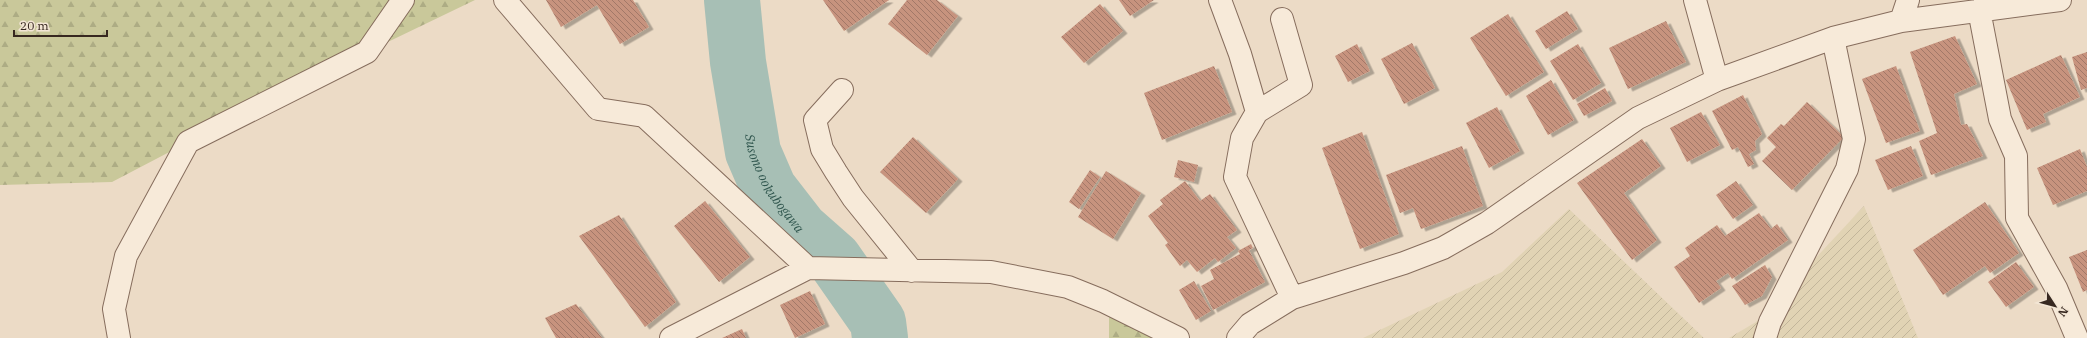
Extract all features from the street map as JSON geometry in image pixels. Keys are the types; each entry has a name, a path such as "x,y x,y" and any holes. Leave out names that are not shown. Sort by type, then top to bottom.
{"street":[{"path":"119,338 114,310 126,256 188,142 367,52 403,0"},
{"path":"505,0 598,109 644,116 808,268"},
{"path":"1220,0 1240,54 1257,112"},
{"path":"1696,0 1717,80"},
{"path":"1901,21 1908,0"},
{"path":"1238,338 1250,324 1292,298 1404,263 1443,248 1486,222 1638,118 1717,80 1833,38 1901,21 2060,0"},
{"path":"1979,10 2000,119 2016,156 2017,218 2056,288 2077,338"},
{"path":"1282,19 1300,85 1257,112 1242,138 1235,177 1292,298"},
{"path":"1765,338 1770,322 1847,169 1854,139 1833,38"},
{"path":"842,90 815,120 822,149 901,271"},
{"path":"671,338 808,268 991,272 1068,287 1104,301 1178,338"}],"shaded area":[{"path":"1864,206 1918,338 1729,338 1756,322"},
{"path":"1569,209 1704,338 1363,338 1502,272"}],"green space":[{"path":"0,0 475,0 367,52 351,57 112,182 0,185"},
{"path":"1109,317 1124,321 1156,338 1109,338"}],"building":[{"path":"546,0 633,0 649,27 620,44 597,5 561,27"},
{"path":"823,0 889,0 844,31"},
{"path":"907,0 937,0 958,16 927,55 888,24"},
{"path":"1119,0 1154,0 1130,16"},
{"path":"1100,4 1123,31 1084,63 1061,37"},
{"path":"1567,11 1578,29 1546,49 1535,31"},
{"path":"1508,14 1544,72 1506,96 1470,38"},
{"path":"1666,21 1686,62 1628,89 1609,48"},
{"path":"1955,36 1977,84 1954,94 1961,125 1967,124 1983,156 1931,175 1919,141 1937,133 1910,52"},
{"path":"1412,43 1435,88 1404,104 1381,59"},
{"path":"1357,44 1370,71 1348,82 1335,56"},
{"path":"1578,44 1601,83 1573,100 1550,61"},
{"path":"2087,52 2087,88 2081,90 2072,57"},
{"path":"2061,55 2080,97 2043,114 2046,122 2027,130 2006,80"},
{"path":"1214,66 1232,112 1162,140 1144,93"},
{"path":"1896,66 1920,131 1886,143 1862,79"},
{"path":"1551,80 1574,120 1548,135 1526,96"},
{"path":"1605,88 1612,101 1584,116 1577,104"},
{"path":"1743,95 1762,134 1755,141 1756,150 1749,154 1754,164 1748,167 1738,147 1732,150 1712,111"},
{"path":"1807,102 1844,137 1792,190 1762,161 1776,147 1767,138 1781,124 1784,126"},
{"path":"1497,107 1520,151 1489,168 1466,123"},
{"path":"1701,112 1720,145 1687,162 1670,128"},
{"path":"1362,132 1399,234 1360,249 1322,148"},
{"path":"913,137 958,179 926,213 880,172"},
{"path":"1642,139 1661,166 1624,193 1657,240 1632,260 1577,183"},
{"path":"1462,146 1483,206 1421,229 1413,208 1400,213 1386,175"},
{"path":"1911,146 1923,176 1888,190 1875,160"},
{"path":"2080,149 2087,167 2087,191 2053,205 2037,168"},
{"path":"1178,160 1198,165 1194,182 1174,177"},
{"path":"1090,170 1100,177 1079,209 1069,202"},
{"path":"1106,171 1141,193 1113,239 1078,217"},
{"path":"1185,181 1200,201 1210,194 1237,230 1227,237 1236,248 1218,262 1215,258 1197,272 1187,260 1180,266 1165,245 1168,243 1148,216 1163,204 1160,200"},
{"path":"1736,181 1753,205 1733,219 1716,195"},
{"path":"705,201 750,257 719,282 674,226"},
{"path":"1985,202 2019,253 1990,273 1985,266 1943,295 1913,250"},
{"path":"1759,213 1771,229 1777,224 1788,240 1732,279 1728,273 1716,281 1721,288 1699,303 1674,267 1690,256 1685,248 1717,225 1725,236"},
{"path":"619,215 676,302 645,327 579,236"},
{"path":"1251,244 1253,248 1249,250 1265,282 1213,310 1201,286 1214,279 1210,270 1240,254 1238,251"},
{"path":"2087,250 2087,290 2083,292 2069,257"},
{"path":"2016,262 2034,287 2006,307 1988,282"},
{"path":"1765,265 1772,277 1762,296 1745,305 1732,286"},
{"path":"1194,281 1211,311 1196,320 1179,290"},
{"path":"810,291 825,324 795,338 780,305"},
{"path":"576,304 602,338 556,338 545,318"},
{"path":"742,329 746,338 722,338"}],"waterway":[{"name":"Susono ookubogawa","path":"732,0 738,62 753,152 769,189 800,229 834,259 878,322 880,338"}]}
